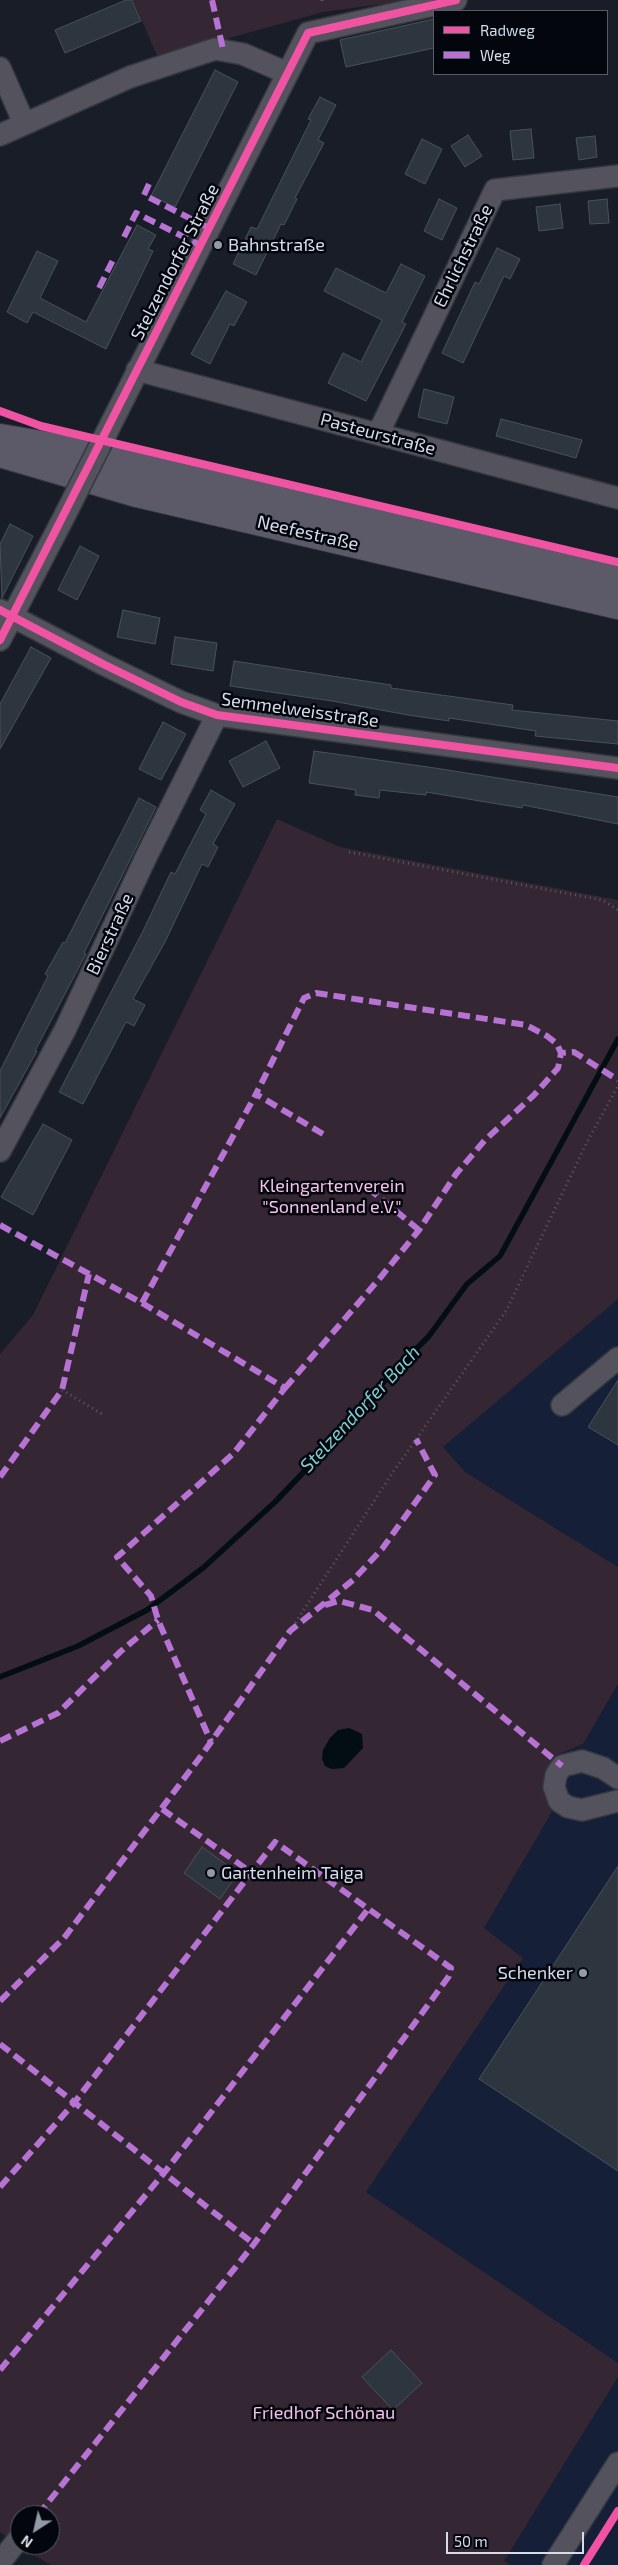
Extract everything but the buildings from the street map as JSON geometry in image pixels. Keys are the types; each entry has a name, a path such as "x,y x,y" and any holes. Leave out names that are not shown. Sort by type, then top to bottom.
{"highway":[{"path":"0,425 63,468"},
{"name":"Neefestraße","path":"0,438 63,468 136,492 618,605"},
{"name":"Neefestraße","path":"0,453 63,468 618,579"},
{"path":"0,468 63,468"},
{"path":"0,474 63,468"}],"street":[{"name":"Stelzendorfer Straße","path":"0,640 7,613 66,515 308,33 456,0"},
{"path":"0,135 130,77 215,49 242,54 287,73"},
{"path":"0,68 24,123"},
{"name":"Ehrlichstraße","path":"378,434 495,190 618,176"},
{"name":"Pasteurstraße","path":"138,370 618,498"},
{"name":"Semmelweisstraße","path":"7,613 181,702 217,715 618,768"},
{"name":"Bierstraße","path":"0,1151 65,1030 147,855 217,715"},
{"path":"562,1405 618,1358"},
{"path":"618,1778 603,1768 582,1761 562,1766 556,1775 554,1787 559,1801 568,1807 582,1810 618,1801"},
{"path":"553,2565 618,2463"}],"path":[{"path":"349,852 602,900 618,910"},
{"path":"290,1632 391,1476 506,1311 587,1142 618,1086"},
{"path":"62,1390 102,1414"}],"shaded area":[{"path":"618,1294 618,1567 465,1472 443,1447"},
{"path":"618,1684 618,2363 366,2192 523,1958 484,1928 552,1812 542,1789 552,1757 583,1744"},
{"path":"349,1728 362,1734 363,1748 344,1768 332,1769 325,1766 322,1759 323,1750 330,1738 338,1730"},
{"path":"618,2377 618,2565 510,2565 504,2561"}],"green space":[{"path":"133,0 412,0 323,12 158,58"},
{"name":"Kleingartenverein \"Sonnenland e.V.\"","path":"277,819 340,847 618,900 618,1299 443,1447 465,1472 618,1567 618,1684 583,1744 552,1757 542,1789 552,1812 484,1928 523,1958 366,2192 618,2363 618,2377 504,2561 510,2565 51,2565 34,2555 60,2555 60,2505 10,2505 10,2539 0,2532 0,1354 33,1315"}],"waterway":[{"name":"Stelzendorfer Bach","path":"0,1677 78,1646 147,1610 203,1568 275,1502 343,1431 376,1390 429,1336 467,1284 500,1256 618,1039"}],"marked path":[{"path":"212,0 223,49"},
{"path":"149,184 144,195 209,228"},
{"path":"124,237 136,213 200,245"},
{"path":"99,288 113,260"},
{"path":"323,1134 256,1094 304,998 316,993 526,1025 547,1036 557,1044 561,1053 574,1052 618,1080"},
{"path":"285,1388 419,1230 456,1174 485,1140 534,1095 558,1068 561,1053"},
{"path":"0,1225 142,1303 256,1094"},
{"path":"368,1188 419,1230"},
{"path":"0,1477 62,1390 89,1274"},
{"path":"142,1303 285,1388 234,1453 117,1557 151,1596 158,1620 211,1742"},
{"path":"0,2001 64,1938 201,1756 290,1631 353,1580 382,1549 435,1475 416,1439"},
{"path":"325,1605 339,1601 373,1610 562,1766"},
{"path":"0,1741 58,1713 120,1652 158,1620"},
{"path":"162,1809 252,1873"},
{"path":"0,2187 74,2103 275,1842 451,1968 449,1976 254,2244 46,2505"},
{"path":"0,2370 164,2173 369,1908"},
{"path":"0,2044 254,2244"}],"cycle path":[{"path":"0,640 308,33 456,0"},
{"path":"0,411 41,426 618,562"},
{"path":"0,610 181,702 217,715 618,768"},
{"path":"584,2565 618,2511"}],"place":[{"name":"Bahnstraße","path":"218,245"},
{"name":"Gartenheim Taiga","path":"211,1873"},
{"name":"Schenker","path":"583,1973"}],"park label":[{"name":"Friedhof Schönau","path":"324,2413"}]}
